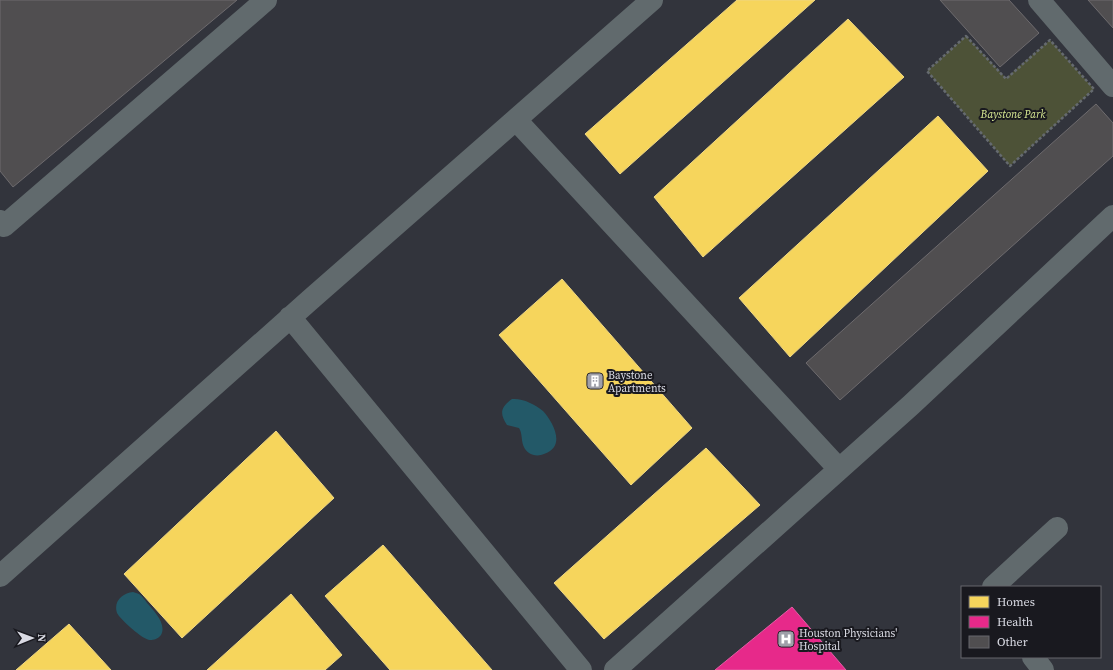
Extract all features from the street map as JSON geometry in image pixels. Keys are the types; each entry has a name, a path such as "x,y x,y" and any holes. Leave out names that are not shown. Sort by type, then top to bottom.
{"street":[{"path":"0,221 4,226 266,0"},
{"path":"0,576 290,317 652,0"},
{"path":"1039,0 1104,88"},
{"path":"516,120 839,469"},
{"path":"615,670 917,400 1113,216"},
{"path":"290,317 581,670"},
{"path":"994,586 1057,528"},
{"path":"1034,658 1043,670"}],"path":[{"path":"966,36 1006,79 1050,40 1104,88 1010,166 927,71 966,36"}],"green space":[{"name":"Baystone Park","path":"966,36 1006,78 1050,40 1094,89 1010,166 927,71"}],"water":[{"path":"512,399 520,399 532,404 543,411 547,416 556,434 555,446 551,451 541,455 529,453 524,447 519,428 507,425 504,421 502,410"},
{"path":"133,592 141,596 159,618 162,631 161,635 157,638 150,640 142,637 117,613 116,605 120,598"}],"building: Homes":[{"path":"737,0 815,0 620,174 585,134"},
{"path":"848,19 904,77 703,257 654,197"},
{"path":"938,116 988,171 790,357 739,298"},
{"name":"Baystone Apartments","path":"562,279 692,428 631,485 499,335"},
{"path":"276,431 334,498 182,638 124,574"},
{"path":"706,448 760,505 604,639 554,583"},
{"path":"383,545 492,670 390,670 325,596"},
{"path":"291,594 342,655 325,670 207,670"},
{"path":"69,624 111,670 16,670"}],"building: Health":[{"name":"Houston Physicians' Hospital","path":"792,607 846,670 715,670"}],"building: Other":[{"path":"0,0 237,0 13,187 0,171"},
{"path":"940,0 1009,0 1039,33 1000,67"},
{"path":"1088,0 1113,0 1113,28"},
{"path":"1096,104 1113,123 1113,156 840,400 806,363"}],"place":[{"name":"Baystone Apartments","path":"595,381"},
{"name":"Houston Physicians' Hospital","path":"786,639"}]}
